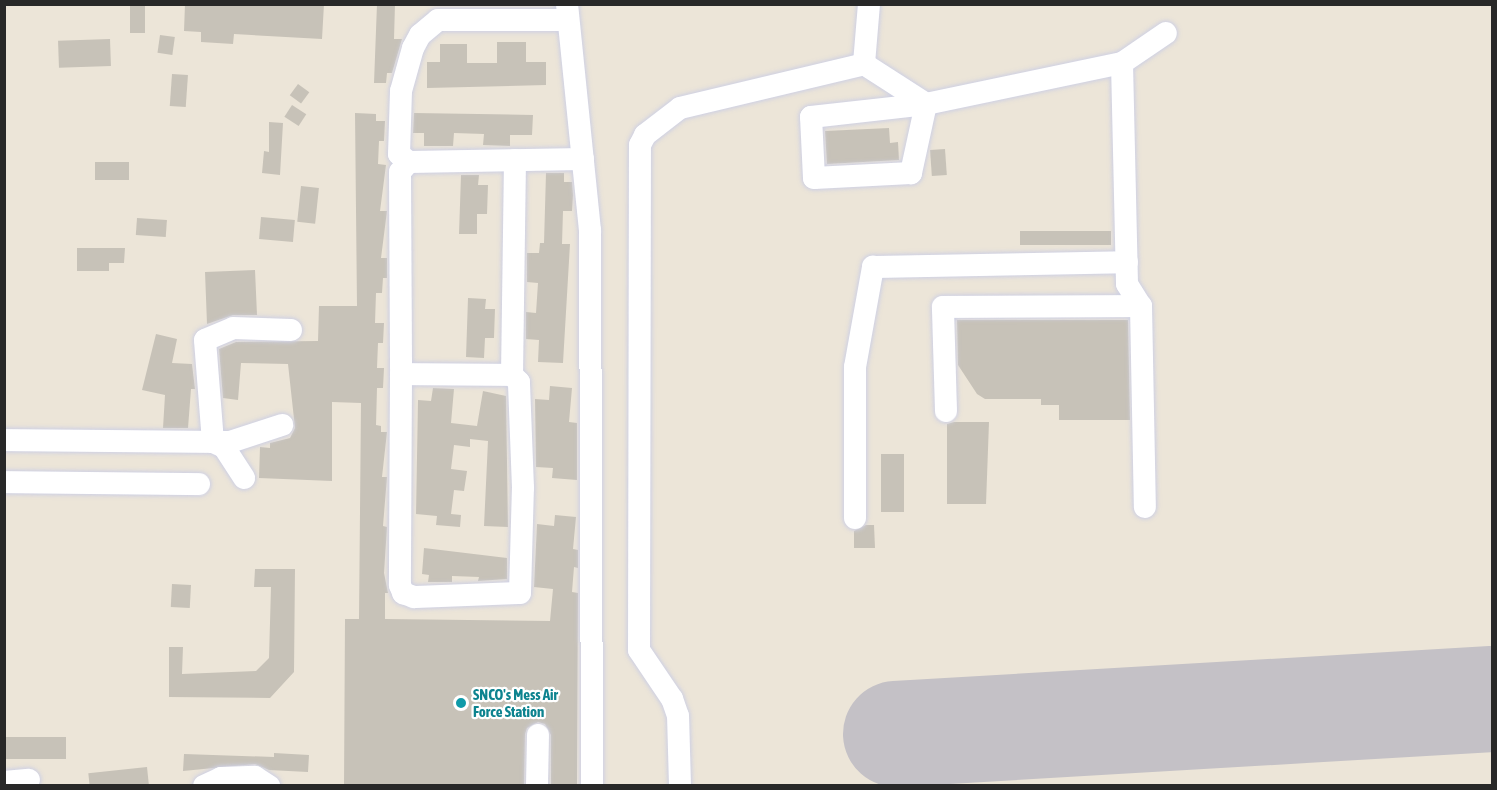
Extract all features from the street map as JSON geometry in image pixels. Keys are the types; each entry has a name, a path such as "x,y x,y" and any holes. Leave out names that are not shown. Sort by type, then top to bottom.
{"street":[{"path":"864,64 869,4"},
{"path":"583,159 409,162 399,154 401,91 420,34 438,20 567,12 583,159 590,230 592,786"},
{"path":"926,104 910,173 814,178 811,117 926,104 1122,63 1166,33"},
{"path":"1122,63 1127,284 1142,306 1145,507"},
{"path":"698,786 680,777 678,716 672,699 648,670 639,650 640,145 645,135 680,108 864,64 926,104"},
{"path":"512,375 515,160"},
{"path":"401,374 512,375 519,382 523,488 520,593 414,597 403,593 400,585 400,172 409,162"},
{"path":"855,518 855,367 873,267 1127,262"},
{"path":"946,411 944,307 1142,306"},
{"path":"213,442 206,340 233,328 291,330"},
{"path":"4,440 230,442 282,425"},
{"path":"213,442 224,447 244,478"},
{"path":"4,482 199,484"},
{"path":"537,786 538,735"},
{"path":"204,786 221,778 255,777 269,786"},
{"path":"4,782 29,780"}],"building":[{"path":"130,4 145,4 145,33 130,33"},
{"path":"185,4 324,4 322,39 234,34 233,44 201,42 201,32 184,31"},
{"path":"377,4 395,4 394,39 402,39 392,73 387,73 386,83 374,83"},
{"path":"160,35 175,37 172,55 157,53"},
{"path":"110,39 111,66 59,68 58,41"},
{"path":"497,42 526,42 526,62 546,62 546,85 427,88 427,62 440,62 440,44 467,44 467,63 497,63"},
{"path":"172,74 188,75 186,107 170,106"},
{"path":"298,84 309,92 301,104 290,95"},
{"path":"292,105 306,114 299,126 284,117"},
{"path":"355,113 376,114 376,121 385,121 384,141 379,141 378,164 386,165 380,211 387,211 381,258 387,258 387,278 383,278 382,293 376,293 375,323 384,323 383,343 378,343 377,368 384,368 383,388 377,388 376,425 381,426 381,432 387,432 382,477 387,477 383,526 387,527 384,573 388,593 385,593 385,619 550,621 553,589 534,587 537,524 554,526 555,515 576,517 573,549 578,550 578,568 574,567 572,592 578,593 577,786 551,786 551,735 545,724 538,722 527,728 525,734 524,786 344,786 345,619 359,619 361,403 332,402 332,481 259,478 260,447 270,448 270,443 290,438 295,428 288,364 241,363 238,400 223,398 219,349 236,342 318,341 319,306 357,306"},
{"path":"414,113 533,115 532,135 510,135 510,146 483,145 484,134 454,133 453,146 424,146 424,133 413,133"},
{"path":"269,122 283,123 280,175 262,173 264,151 269,152"},
{"path":"889,128 890,143 898,142 899,160 827,164 825,131"},
{"path":"945,149 947,175 932,176 930,150"},
{"path":"95,162 129,162 129,180 95,180"},
{"path":"546,173 564,173 564,182 572,182 572,211 563,211 562,244 570,244 563,363 538,362 539,340 526,339 526,312 536,313 538,283 527,282 527,253 539,253 540,243 544,243"},
{"path":"461,175 479,175 478,185 488,185 487,214 477,214 477,234 459,234"},
{"path":"301,186 319,188 315,224 297,222"},
{"path":"261,217 295,220 293,242 259,239"},
{"path":"137,218 167,220 166,237 136,235"},
{"path":"1020,231 1111,231 1111,245 1020,245"},
{"path":"77,248 125,248 124,263 109,263 109,271 77,271"},
{"path":"255,270 257,315 233,315 207,324 205,272"},
{"path":"468,298 486,299 485,309 495,309 494,338 485,338 484,358 466,357"},
{"path":"957,320 1128,320 1130,420 1059,420 1059,405 1041,405 1041,399 985,399 977,394 958,365"},
{"path":"156,334 177,339 172,363 192,364 195,389 191,389 188,428 163,428 165,395 142,390"},
{"path":"550,386 572,388 569,422 577,423 577,480 552,478 553,468 536,467 535,399 549,400"},
{"path":"433,388 454,389 451,423 477,426 483,391 506,396 508,527 484,526 488,441 470,439 470,447 454,445 451,469 467,471 464,491 454,490 451,514 461,515 460,527 436,525 437,516 416,514 418,400 431,401"},
{"path":"989,422 986,504 947,504 947,424"},
{"path":"881,454 904,454 904,512 881,512"},
{"path":"866,525 874,525 875,548 854,548 854,531"},
{"path":"424,548 507,558 507,579 478,581 479,577 452,576 452,582 428,582 429,575 422,574"},
{"path":"255,569 295,569 294,672 270,698 169,697 169,647 183,647 182,674 256,671 269,658 271,587 254,587"},
{"path":"172,584 191,585 190,608 171,607"},
{"path":"4,737 66,737 66,759 4,759"},
{"path":"274,753 309,755 308,772 269,770 255,764 183,771 184,754 274,757"},
{"path":"147,767 149,786 90,786 88,773"}],"runway":[{"path":"896,734 1492,699"}],"place":[{"name":"SNCO's Mess Air Force Station","path":"461,703"}]}
